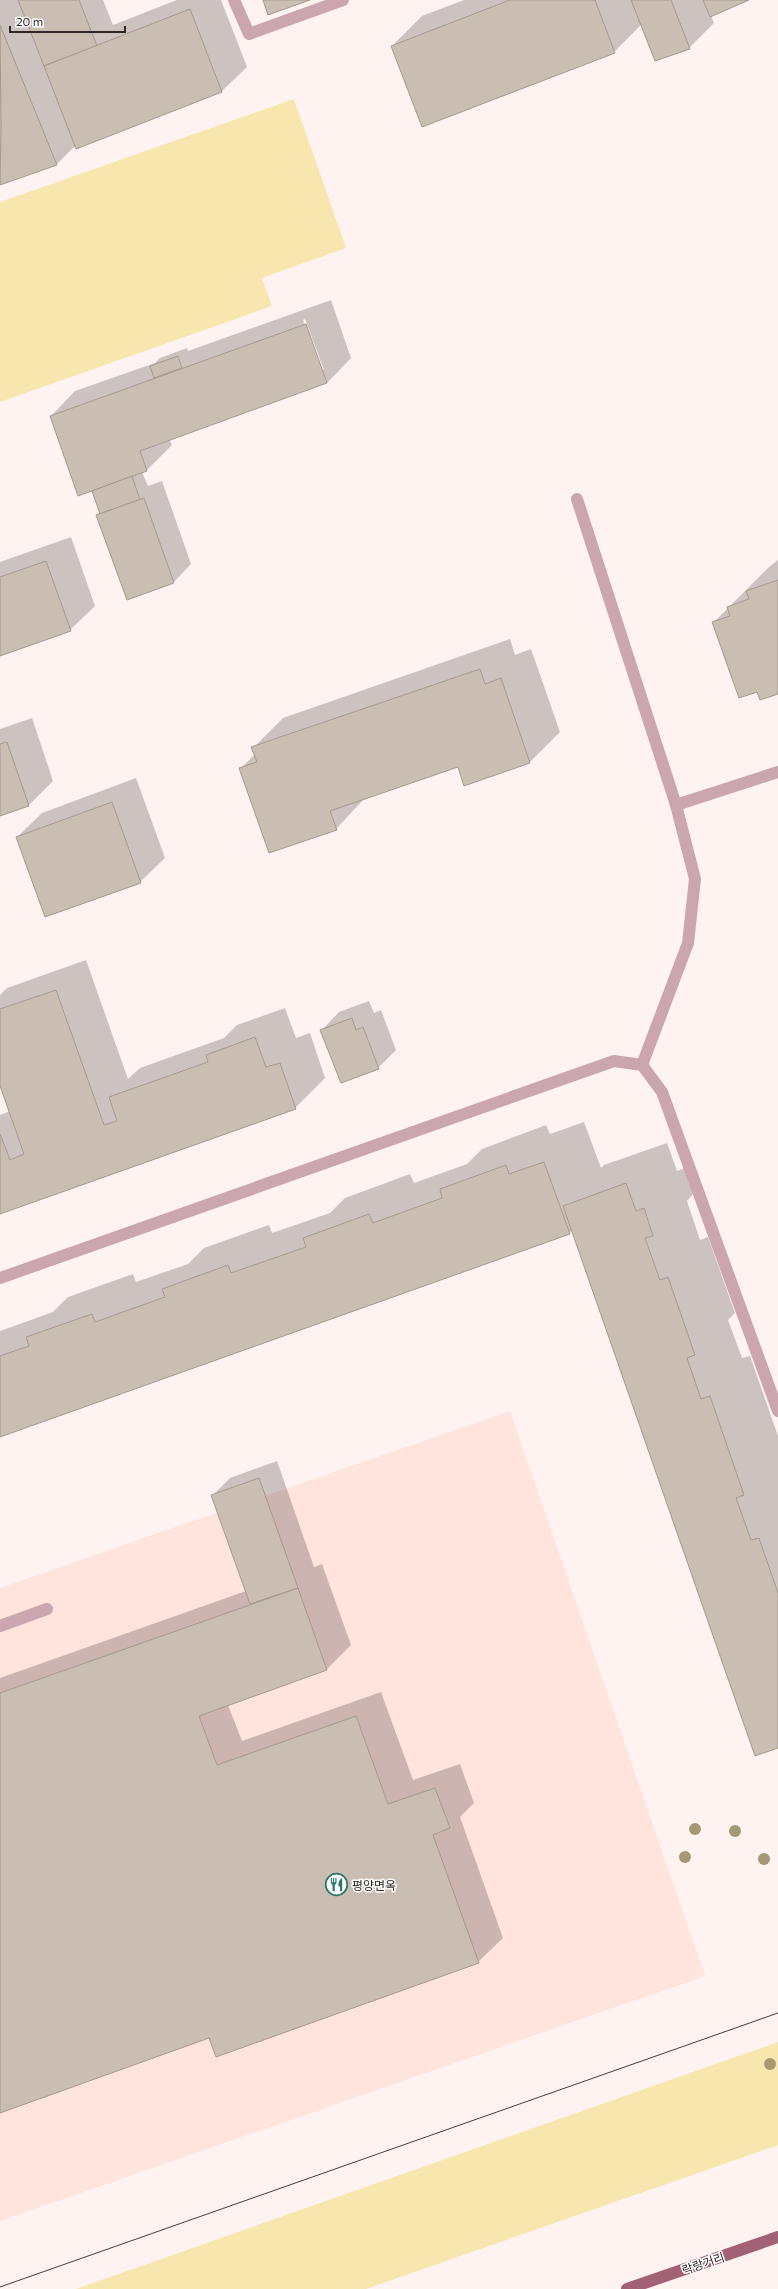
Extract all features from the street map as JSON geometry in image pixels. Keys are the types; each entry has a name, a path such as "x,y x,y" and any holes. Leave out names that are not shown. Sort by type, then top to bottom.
{"main road":[{"name":"락랑거리","path":"627,2289 778,2237"}],"street":[{"path":"234,0 249,34 343,0"},
{"path":"577,499 676,805 695,879 688,944 642,1065"},
{"path":"676,805 778,772"},
{"path":"0,1278 614,1061 642,1065 662,1092 778,1411"},
{"path":"0,1626 47,1609"}],"shaded area":[{"path":"294,99 346,248 262,278 272,306 0,402 0,202"},
{"path":"510,1411 705,1976 0,2221 0,1588"},
{"path":"778,2042 778,2145 366,2289 76,2289"}],"building":[{"path":"18,0 79,0 97,46 44,66"},
{"path":"263,0 310,0 268,15"},
{"path":"510,0 595,0 615,53 422,127 391,46"},
{"path":"631,0 671,0 690,49 655,61"},
{"path":"703,0 749,0 710,17"},
{"path":"190,9 222,92 76,149 44,66"},
{"path":"0,25 57,165 0,185 1,128"},
{"path":"306,324 327,383 140,451 147,471 78,496 50,416"},
{"path":"178,356 182,368 154,378 150,366"},
{"path":"132,476 140,500 100,514 92,491"},
{"path":"144,498 174,583 127,600 96,515"},
{"path":"46,561 71,631 0,656 0,577"},
{"path":"778,580 778,694 760,700 757,692 739,698 712,622 730,616 727,607 749,599 746,591"},
{"path":"480,669 485,684 501,678 530,763 464,786 458,767 330,811 337,830 269,853 239,768 257,762 251,747"},
{"path":"7,742 29,806 0,816 0,744"},
{"path":"112,802 141,883 45,917 16,837"},
{"path":"56,990 104,1125 117,1121 109,1097 208,1062 206,1055 255,1037 266,1067 280,1063 296,1109 0,1214 0,1134 10,1160 24,1154 0,1086 0,1009"},
{"path":"352,1018 356,1030 363,1027 379,1069 341,1083 320,1030"},
{"path":"544,1162 570,1234 0,1437 0,1356 29,1346 26,1337 92,1314 95,1322 165,1297 162,1289 228,1265 231,1273 306,1247 303,1238 369,1214 373,1223 442,1198 440,1189 506,1165 509,1174"},
{"path":"626,1183 636,1211 644,1208 653,1236 645,1238 660,1280 668,1277 695,1355 687,1358 701,1399 710,1396 744,1495 736,1498 751,1540 759,1538 778,1593 778,1748 755,1756 563,1206"},
{"path":"259,1478 298,1588 250,1604 211,1495"},
{"path":"298,1588 327,1670 199,1716 217,1765 356,1716 388,1804 435,1788 450,1828 433,1835 479,1963 216,2057 209,2038 0,2113 0,1693"}],"tram line":[{"path":"0,2287 778,2013"}],"place":[{"name":"평양면옥","path":"337,1885"}]}
